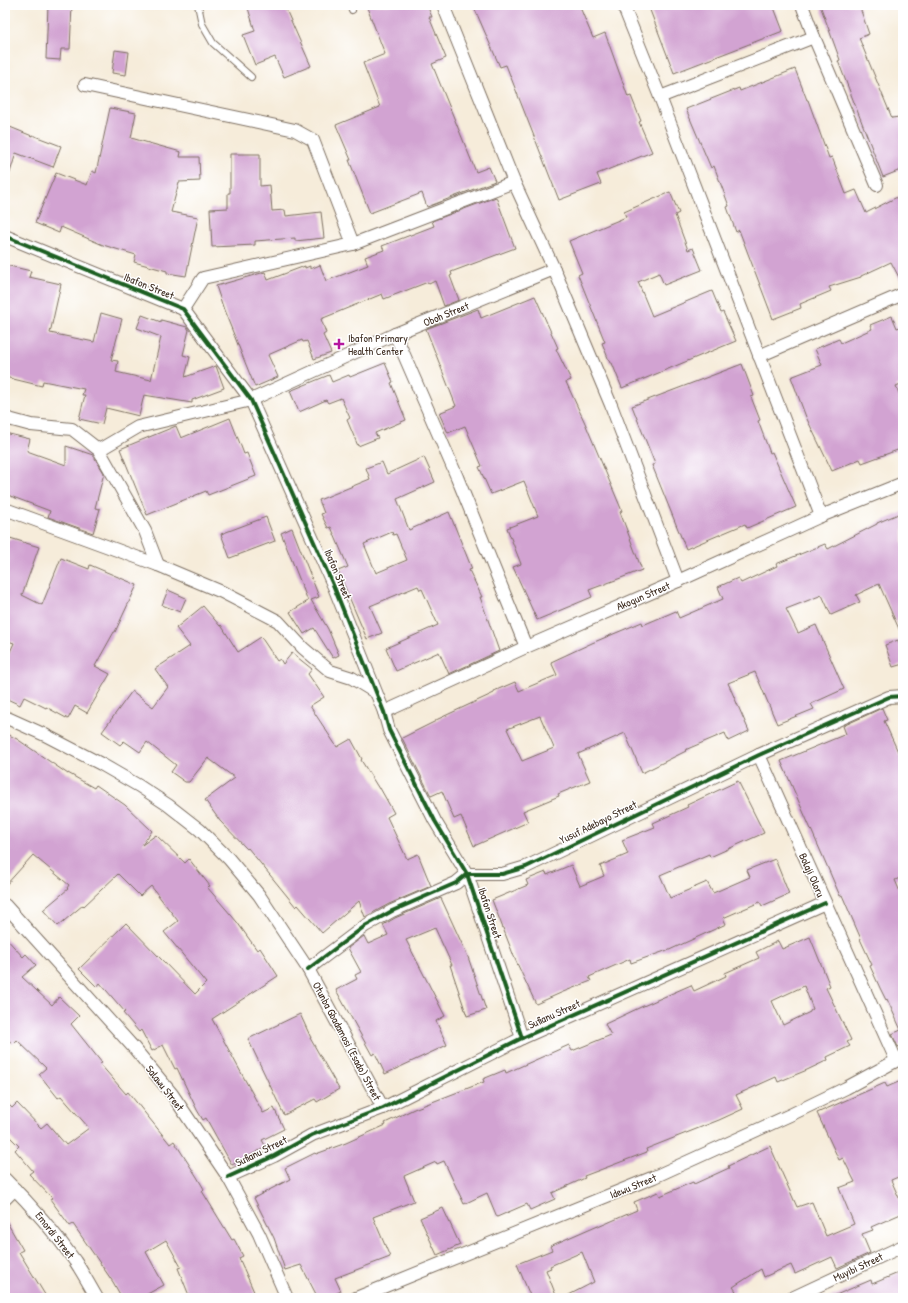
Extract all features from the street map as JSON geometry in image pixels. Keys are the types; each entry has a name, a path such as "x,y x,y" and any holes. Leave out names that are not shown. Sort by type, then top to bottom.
{"street":[{"path":"443,5 514,182 554,269 610,405 678,581"},
{"path":"623,5 660,97 821,516"},
{"path":"802,5 814,37 877,185"},
{"path":"660,97 814,37"},
{"path":"85,85 295,130 313,140 353,244"},
{"path":"183,309 203,278 353,244 514,182"},
{"name":"Ibafon Street","path":"5,236 183,309 251,400 334,587 384,712 389,730 435,821 467,874 522,1038"},
{"name":"Oboh Street","path":"99,450 138,427 251,400 395,334 554,269"},
{"path":"759,356 903,294"},
{"path":"395,334 457,477 526,647"},
{"path":"5,418 31,425 72,429 99,450 145,531 158,565"},
{"name":"Akogun Street","path":"384,712 821,516 903,483"},
{"path":"5,509 158,565 222,592 278,622 303,648 330,671 352,678 375,692"},
{"name":"Yusuf Adebayo Street","path":"467,874 502,874 526,867 758,755 889,697 903,695"},
{"name":"Otunba Gbadamosi (Esado) Street","path":"5,718 45,735 108,768 168,805 200,830 229,859 259,895 308,969 383,1108"},
{"name":"Bolaji Oloru","path":"758,755 825,904 900,1058"},
{"path":"308,969 365,926 392,911 456,883 467,874"},
{"name":"Sufianu Street","path":"228,1177 274,1156 312,1135 383,1108 522,1038 825,904"},
{"name":"Salawu Street","path":"5,905 148,1065 172,1094 228,1177 259,1234 287,1298"},
{"name":"Idewu Street","path":"356,1298 654,1177 846,1088 900,1058"},
{"name":"Emordi Street","path":"5,1178 54,1233 75,1261 97,1298"},
{"path":"5,1198 15,1189"},
{"name":"Muyibi Street","path":"792,1298 903,1246"}],"lane":[{"path":"198,5 202,24 213,43 251,77"}],"building":[{"path":"48,5 72,5 70,49 61,49 60,60 46,59"},
{"path":"258,5 284,5 311,66 284,77 275,57 255,65 243,35 255,31 248,8"},
{"path":"366,5 427,5 432,17 429,17 446,58 432,64 476,172 489,167 495,181 427,207 422,193 370,213 349,160 351,160 336,125 380,107 363,63 385,54"},
{"path":"473,5 579,5 593,38 605,33 628,97 631,96 641,121 639,122 652,152 597,174 601,184 559,200 506,65 500,67"},
{"path":"648,5 773,5 783,31 674,73"},
{"path":"820,5 859,5 869,34 859,38 892,118 899,117 903,127 903,169 883,177 838,61 840,60"},
{"path":"115,50 129,52 126,75 112,73"},
{"path":"795,69 829,158 832,157 846,194 856,190 866,213 903,194 903,285 891,262 861,277 829,287 831,291 800,304 801,308 773,319 739,230 736,232 727,207 729,206 714,166 711,168 686,109 739,88 740,91"},
{"path":"110,108 136,113 131,138 181,152 180,157 199,157 200,181 179,182 171,212 198,217 186,276 167,273 167,271 134,262 136,255 103,245 61,227 59,233 35,223 56,173 87,185 92,171 96,173"},
{"path":"5,125 61,146 53,167 16,153 8,179 5,178"},
{"path":"230,154 260,154 260,186 270,185 272,211 285,210 286,216 321,212 324,238 295,241 295,238 255,241 255,245 212,247 210,209 228,208 228,193 230,193"},
{"path":"670,192 679,213 675,215 688,250 693,248 702,270 664,285 659,273 638,282 652,316 712,291 721,313 723,312 736,341 622,388 602,343 605,342 578,275 582,273 569,241 626,217 624,212"},
{"path":"496,197 515,248 451,272 452,275 450,276 459,300 444,306 435,281 429,284 428,282 384,299 382,294 321,319 326,333 323,335 331,353 314,359 307,341 303,342 302,340 268,355 278,377 255,387 216,286 265,272 268,280 305,266 305,268 310,266 310,269 320,265 326,281 368,265 365,257 384,250 382,246 434,226 432,221"},
{"path":"5,265 31,271 29,277 61,284 50,333 94,342 101,313 122,319 111,360 118,361 116,372 151,380 161,337 137,328 142,315 161,322 161,320 187,327 189,330 183,355 190,357 185,377 216,366 224,388 192,400 192,403 144,395 139,416 106,408 102,424 79,419 85,395 82,395 84,389 43,381 42,386 5,377"},
{"path":"535,296 558,348 556,349 571,380 566,382 622,511 620,512 642,570 589,590 592,597 537,620 513,567 521,564 507,528 538,516 524,481 491,494 479,467 482,466 465,426 448,433 439,413 456,406 426,329 478,309 481,318"},
{"path":"892,316 897,328 903,326 903,383 896,386 903,403 903,448 862,463 860,459 832,471 806,417 791,377 822,365 815,349 839,339 841,343 872,329 870,325"},
{"path":"385,363 393,382 391,383 406,420 375,433 378,438 358,446 347,420 350,418 341,398 328,403 326,400 299,412 290,391 329,375 332,382 349,375 350,377"},
{"path":"742,364 754,396 751,397 760,420 758,421 770,453 772,452 796,507 747,528 745,524 686,549 652,465 655,464 632,406"},
{"path":"230,418 244,454 247,453 256,476 208,495 206,491 147,515 120,449 176,426 181,438"},
{"path":"5,433 30,439 27,451 66,465 66,446 93,455 104,473 95,508 100,509 93,533 48,517 50,511 5,494"},
{"path":"424,457 435,482 397,499 409,530 449,512 472,569 469,570 482,597 480,597 499,651 449,674 439,652 396,671 386,648 438,625 422,589 420,590 418,586 370,606 382,633 367,639 338,571 348,567 331,527 328,528 321,514 324,513 319,500 370,479 366,468 382,462 387,474","holes":["392,532 393,535 396,534 407,560 376,573 364,544"]},
{"path":"903,512 903,638 879,584 856,595 860,602 831,615 822,595 786,609 798,633 816,625 844,689 811,704 814,709 777,724 755,672 728,683 749,731 728,741 725,733 685,750 686,751 642,773 625,733 578,754 590,781 558,794 559,796 523,811 528,822 474,846 461,816 454,819 442,791 431,796 402,738 436,720 494,693 494,691 515,682 519,691 557,675 551,662 592,643 642,622 643,625 676,611 679,618 723,599 718,587 738,578 741,583 777,566 776,564 825,544 828,549 877,523","holes":["540,716 554,748 522,761 507,729"]},
{"path":"266,517 275,541 230,558 221,534"},
{"path":"292,528 319,597 311,600 328,629 339,655 333,658 314,628 304,634 290,612 308,601 281,533"},
{"path":"10,538 39,547 22,595 42,605 61,558 89,569 90,565 137,585 115,632 95,666 110,674 87,713 75,706 68,719 24,697 20,705 5,698 5,663 14,643 5,640 5,539 10,540"},
{"path":"168,590 186,598 180,612 162,605"},
{"path":"203,606 220,626 221,625 238,652 261,637 277,661 280,659 283,664 292,653 312,669 308,674 324,697 310,706 337,747 351,739 362,759 361,760 379,789 380,788 394,813 387,817 407,859 418,854 431,886 389,904 365,917 359,901 322,933 298,905 296,907 248,848 247,849 220,821 205,800 235,778 208,758 189,782 185,782 171,772 176,765 147,742 140,752 124,741 120,745 102,732 132,691 153,707 168,687 155,669 190,646 176,628"},
{"path":"898,640 903,654 903,664 893,667 885,645"},
{"path":"882,708 887,720 884,721 900,756 903,754 903,877 895,880 903,899 903,1045 898,1047 892,1034 901,1030 870,966 872,965 842,895 840,896 781,761 846,734 843,726"},
{"path":"5,733 17,739 68,774 94,788 96,785 125,805 152,831 142,845 156,835 185,863 189,859 210,886 207,887 237,922 257,950 260,948 278,976 212,1019 263,1113 274,1108 284,1129 262,1140 266,1147 232,1165 206,1118 203,1120 197,1110 177,1068 175,1069 163,1045 152,1051 141,1030 139,1032 123,1013 125,1012 100,983 97,987 79,969 126,923 195,994 206,983 164,932 178,921 151,886 140,896 118,874 84,906 83,905 58,926 43,910 68,889 67,888 69,885 33,855 5,886"},
{"path":"738,781 764,833 710,857 709,854 660,875 670,898 707,882 713,893 750,877 747,870 775,859 789,894 762,906 760,902 723,918 726,924 665,952 631,963 630,959 589,977 591,981 536,1004 515,959 492,900 528,885 526,880 546,872 547,875 571,865 580,886 604,876 600,866 628,854 622,840 655,827 653,823"},
{"path":"441,898 468,957 486,1010 467,1016 450,965 452,965 435,928 406,940 445,1016 436,1021 447,1045 385,1074 375,1053 372,1055 336,990 357,979 355,975 361,972 348,948 364,936 368,944 388,935 383,925 395,918"},
{"path":"5,937 23,957 26,954 36,965 22,977 52,1005 59,997 79,1016 71,1024 102,1063 100,1064 126,1094 128,1092 170,1144 174,1141 204,1189 202,1191 232,1240 234,1239 243,1256 239,1258 255,1294 246,1298 190,1298 178,1268 181,1267 166,1240 146,1252 164,1285 140,1298 122,1298 113,1282 73,1224 70,1226 50,1199 52,1198 29,1174 33,1171 15,1150 19,1146 5,1132 5,1101 12,1108 17,1103 41,1128 47,1123 66,1145 89,1128 61,1096 58,1098 39,1074 46,1068 17,1040 13,1044 5,1037"},
{"path":"810,937 830,986 826,988 851,1040 847,1042 850,1046 827,1057 828,1060 807,1070 778,1082 776,1077 736,1095 743,1109 646,1149 647,1152 584,1176 585,1178 552,1193 555,1199 530,1210 527,1204 497,1217 487,1193 464,1204 444,1161 437,1164 436,1162 404,1176 414,1201 373,1217 390,1257 335,1278 341,1291 327,1298 318,1298 301,1265 285,1270 274,1238 254,1198 290,1179 285,1168 315,1153 316,1154 346,1143 386,1125 385,1123 414,1109 484,1082 483,1079 505,1070 506,1073 569,1045 572,1051 611,1035 605,1024 691,985 694,991 726,976 725,973 759,958 756,952 778,941 782,949","holes":["804,986 813,1009 810,1012 783,1025 772,1001"]},
{"path":"300,1014 310,1038 339,1089 317,1102 315,1099 284,1115 248,1039"},
{"path":"903,1080 903,1175 891,1180 903,1207 903,1213 871,1227 873,1230 862,1234 870,1253 837,1268 832,1257 795,1274 791,1265 764,1277 761,1269 733,1287 736,1291 726,1298 563,1298 594,1282 582,1252 550,1266 551,1268 546,1270 557,1298 531,1298 517,1264 552,1250 550,1246 637,1210 634,1202 658,1192 660,1196 693,1182 694,1184 729,1168 728,1166 770,1146 797,1207 812,1202 826,1236 854,1224 839,1188 855,1182 843,1158 839,1160 817,1113 885,1083 887,1087"},
{"path":"443,1208 460,1245 437,1255 420,1218"},
{"path":"5,1219 23,1250 19,1252 47,1298 5,1298"},
{"path":"903,1271 903,1298 829,1298 871,1280 872,1284"}],"cycle path":[{"path":"5,236 183,309 251,400 334,587 384,712 389,730 435,821 467,874 522,1038"},
{"path":"308,969 365,926 392,911 456,883 467,874 502,874 526,867 759,755 889,697 903,696"},
{"path":"228,1177 274,1156 312,1135 383,1108 522,1038 825,903"}],"place":[{"name":"Ibafon Primary Health Center","path":"339,344"}]}
